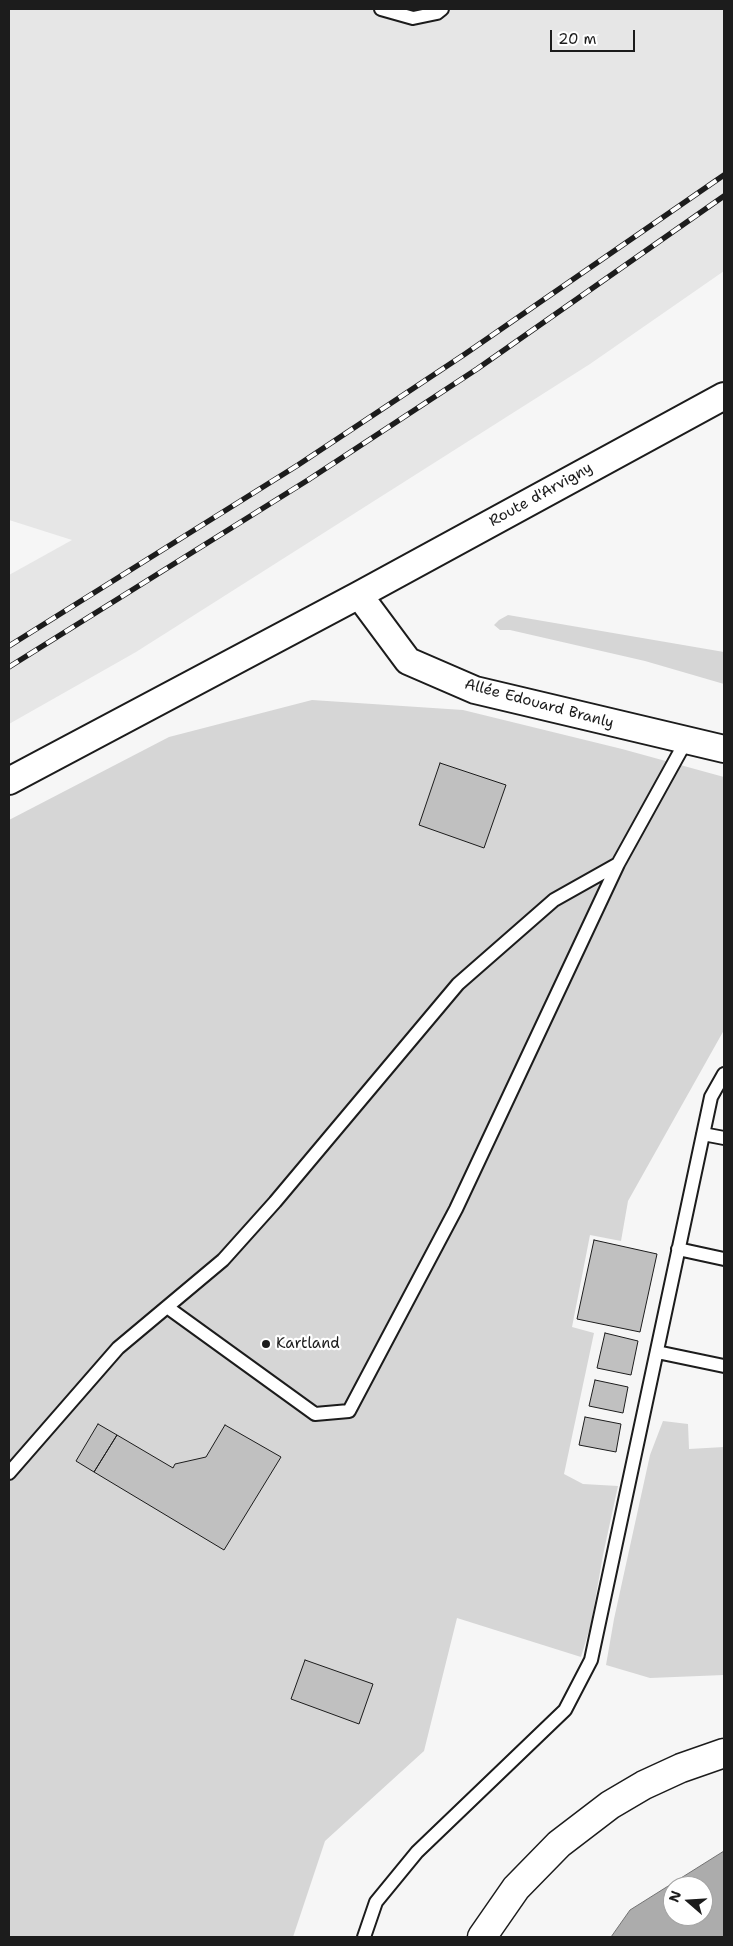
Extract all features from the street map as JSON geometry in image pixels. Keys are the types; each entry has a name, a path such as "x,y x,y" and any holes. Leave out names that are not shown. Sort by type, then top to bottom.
{"highway":[{"path":"482,1937 516,1888 559,1844 610,1805 644,1784 681,1768 724,1753"}],"street":[{"name":"Route d'Arvigny","path":"9,781 359,595 724,396"},
{"name":"Allée Edouard Branly","path":"359,595 408,662 475,690 724,749"}],"lane":[{"path":"380,9 412,18 437,13 442,9"},
{"path":"166,1307 315,1414 349,1411 456,1209 618,864 686,741"},
{"path":"9,1473 118,1348 223,1260 282,1195 458,984 554,900 618,864"},
{"path":"364,1937 376,1902 417,1852 565,1710 591,1660 711,1097 724,1074"},
{"path":"703,1134 724,1138"},
{"path":"678,1250 724,1259"},
{"path":"657,1352 724,1366"}],"shaded area":[{"path":"9,9 724,9 724,271 590,364 136,652 9,724 9,575 72,540 9,520"},
{"path":"508,615 724,652 724,684 645,661 510,630 500,630 494,625"},
{"name":"Kartland","path":"312,700 463,710 622,749 724,777 724,1030 628,1201 621,1241 590,1235 572,1327 594,1333 564,1474 583,1484 618,1486 591,1624 581,1657 457,1618 424,1751 325,1841 293,1937 9,1937 9,820 169,737"},
{"path":"663,1421 688,1424 689,1449 724,1447 724,1675 650,1678 606,1665 614,1619 650,1455"},
{"path":"724,1851 724,1937 611,1937 630,1910 663,1889 663,1926 713,1926 713,1876 684,1876"}],"building":[{"path":"440,763 506,785 484,848 419,825"},
{"path":"594,1240 657,1254 640,1332 577,1319"},
{"path":"605,1333 638,1341 631,1375 597,1368"},
{"path":"595,1380 628,1387 623,1413 589,1406"},
{"path":"585,1417 621,1424 616,1452 579,1445"},
{"path":"98,1424 117,1435 94,1472 76,1461"},
{"path":"225,1425 281,1457 224,1550 94,1472 117,1435 173,1468 175,1464 206,1457"},
{"path":"305,1660 373,1684 359,1724 291,1699"}],"railway":[{"path":"9,646 298,465 465,354 724,175"},
{"path":"9,667 308,480 477,369 724,196"}],"place":[{"name":"Kartland","path":"266,1344"}]}
